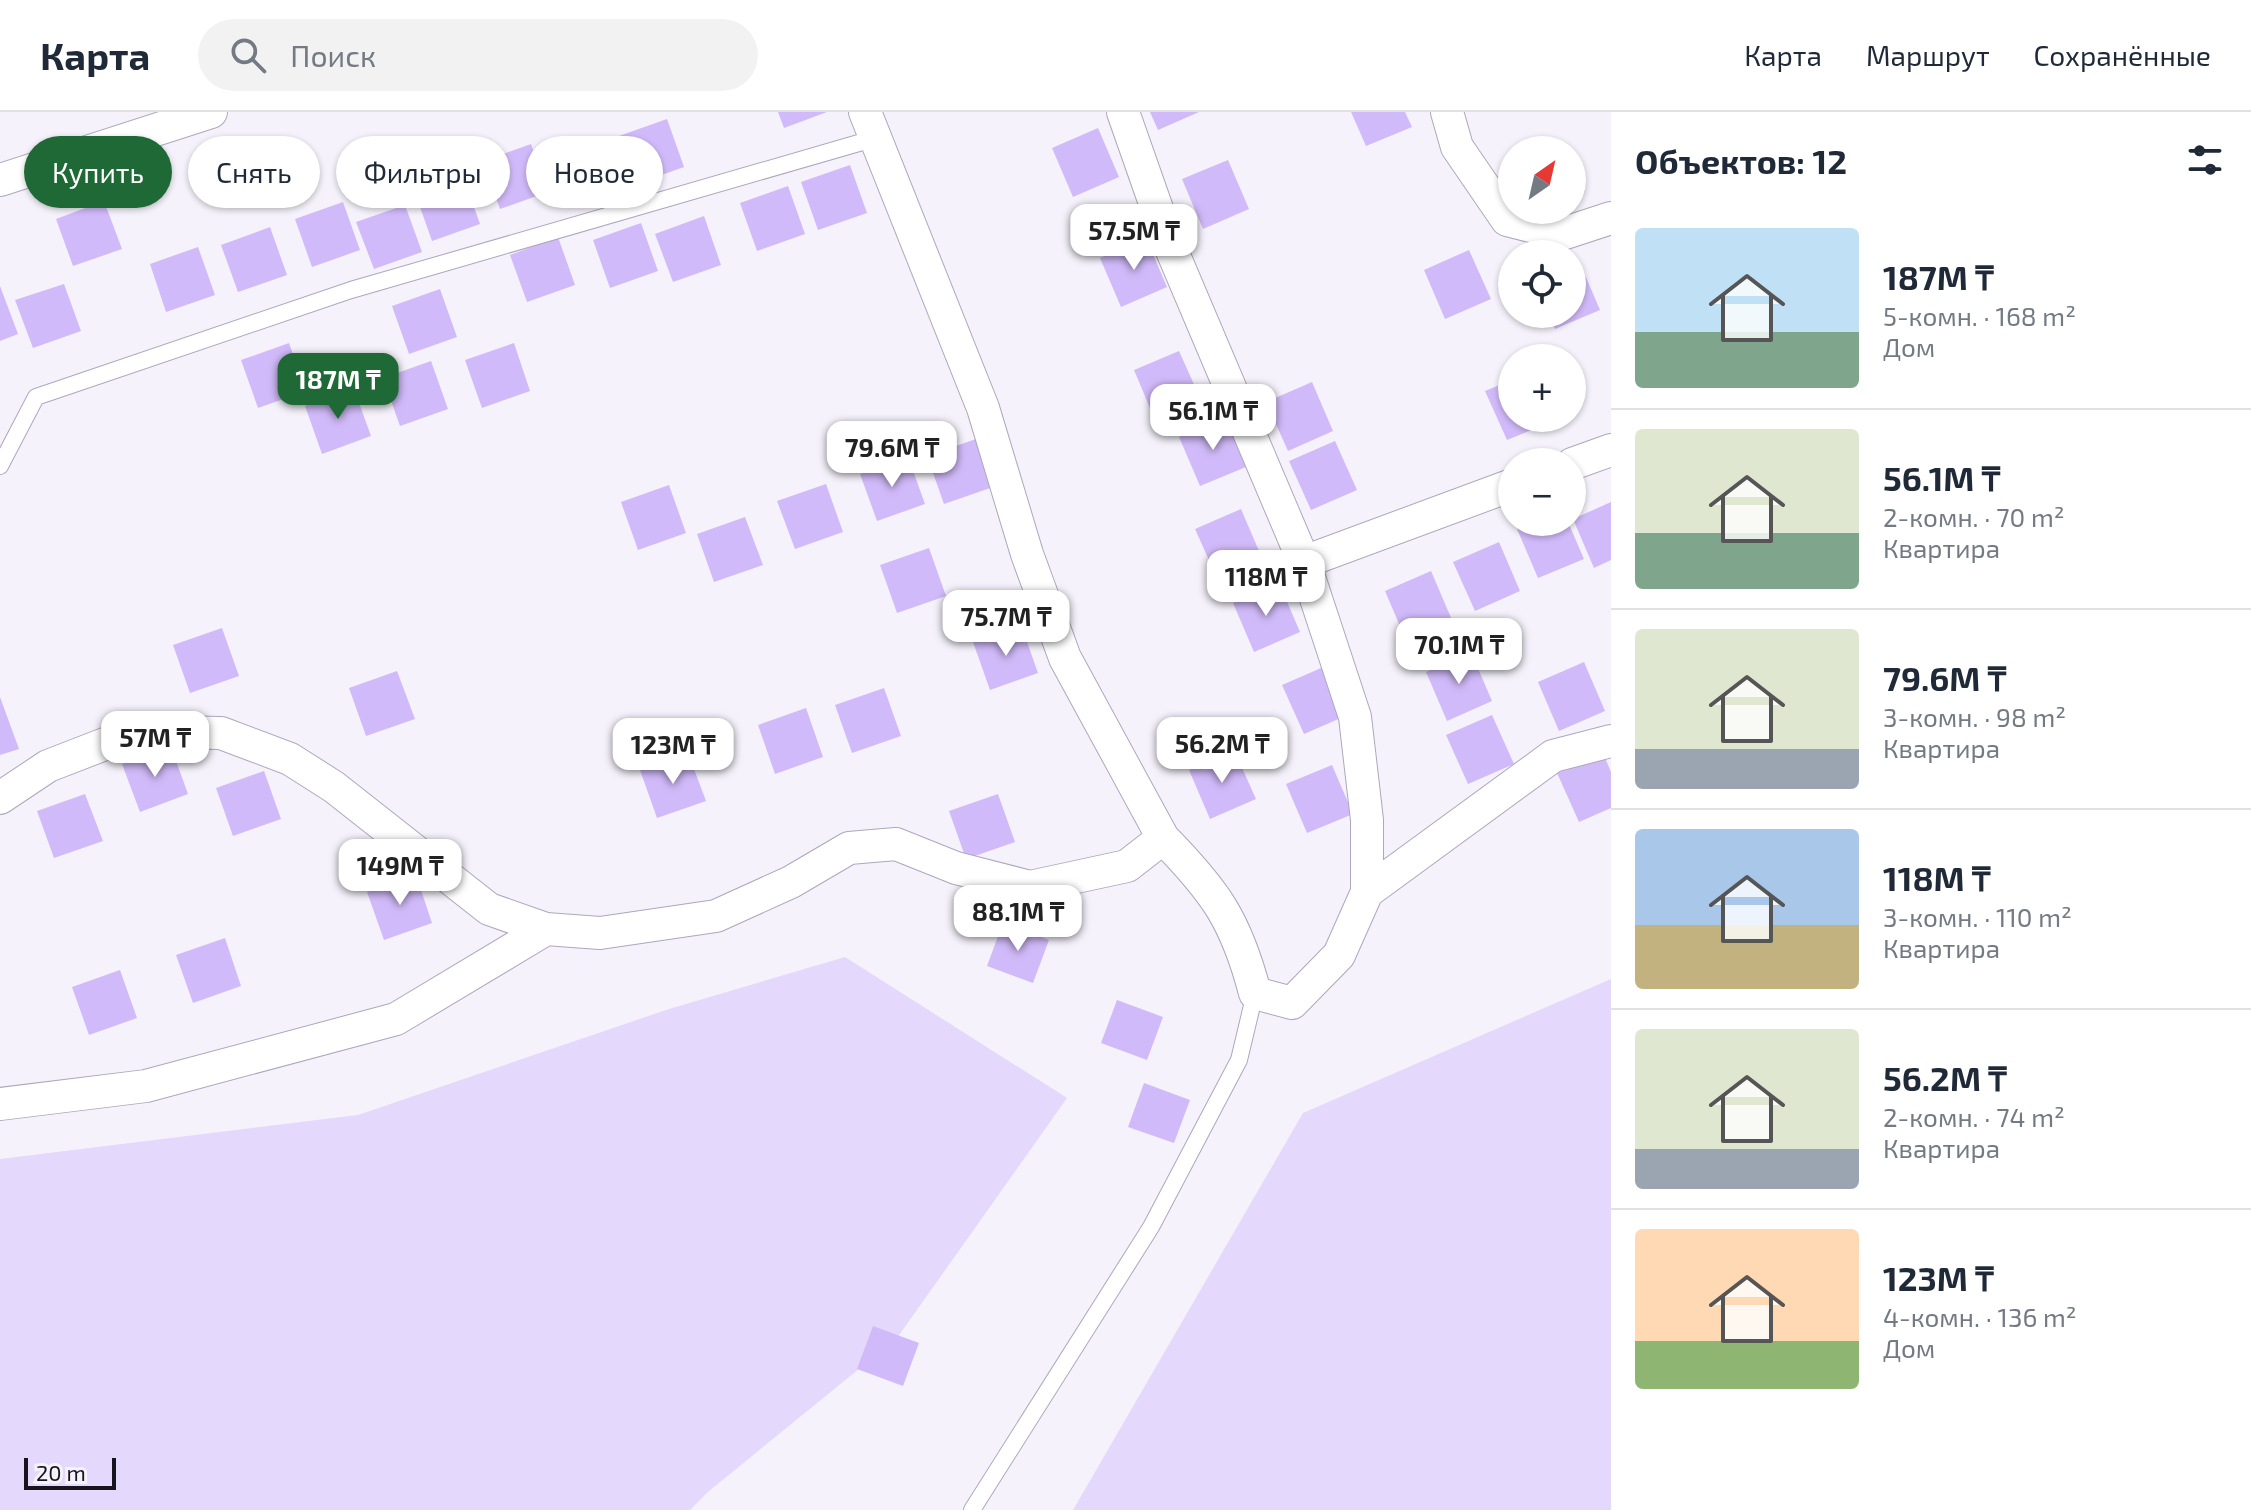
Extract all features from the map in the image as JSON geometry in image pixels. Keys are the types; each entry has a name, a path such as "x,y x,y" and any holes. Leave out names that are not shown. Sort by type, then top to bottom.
{"street":[{"path":"0,180 211,112"},
{"path":"870,125 983,408 1027,554 1065,658 1163,838 1207,883 1242,943 1255,993 1292,1003 1339,955 1367,892 1367,820 1355,717 1304,562 1170,246 1123,112"},
{"path":"1447,112 1457,147 1507,220 1562,234 1611,218"},
{"path":"1586,459 1611,450"},
{"path":"1304,562 1498,490"},
{"path":"0,798 48,766 110,742 168,732 221,733 290,759 334,787 489,909 546,929 600,933 716,916 791,882 849,848 896,844 956,868 1030,887 1127,866 1163,838"},
{"path":"1367,892 1553,756 1611,741"},
{"path":"0,1104 146,1086 396,1019 546,929"}],"lane":[{"path":"0,466 36,397 351,290 870,125"},
{"path":"972,1510 1151,1227 1239,1060 1255,993"}],"shaded area":[{"path":"845,957 1067,1098 897,1338 709,1491 690,1510 0,1510 0,1159 358,1115 669,1009"},
{"path":"1611,979 1611,1510 1073,1510 1303,1113"}],"building":[{"path":"778,112 827,112 784,128"},
{"path":"1150,112 1199,112 1158,130"},
{"path":"1351,112 1405,112 1412,127 1366,146"},
{"path":"667,119 684,167 663,174 663,136 619,136"},
{"path":"1098,128 1119,177 1073,197 1052,148"},
{"path":"526,146 526,200 510,205 510,151"},
{"path":"1228,160 1249,209 1203,229 1182,179"},
{"path":"850,165 867,213 818,230 801,182"},
{"path":"788,186 805,234 757,251 740,203"},
{"path":"336,204 336,208 345,208 360,250 312,267 295,219"},
{"path":"85,208 107,208 122,249 73,266 56,219"},
{"path":"396,208 406,208 422,252 374,269 356,222"},
{"path":"420,208 474,208 480,224 432,241"},
{"path":"704,216 721,265 673,282 655,234"},
{"path":"641,223 658,271 610,288 593,240"},
{"path":"270,227 287,275 238,292 221,245"},
{"path":"558,237 575,285 527,302 510,255"},
{"path":"1146,238 1167,287 1121,307 1100,258"},
{"path":"198,247 215,295 166,312 150,264"},
{"path":"1469,250 1491,299 1445,319 1424,270"},
{"path":"1586,277 1600,310 1586,316"},
{"path":"64,284 81,331 33,348 15,300"},
{"path":"0,286 18,334 0,341"},
{"path":"440,289 457,337 409,354 392,306"},
{"path":"289,343 306,391 258,408 241,360"},
{"path":"514,343 530,391 482,408 465,360"},
{"path":"1179,351 1201,400 1155,420 1134,370"},
{"path":"431,361 448,409 400,426 383,378"},
{"path":"1312,382 1333,431 1288,451 1266,402"},
{"path":"1498,386 1498,420 1485,391"},
{"path":"354,389 371,436 322,454 305,406"},
{"path":"1225,417 1246,467 1200,486 1179,437"},
{"path":"1503,432 1526,432 1507,440"},
{"path":"976,439 993,487 944,504 927,456"},
{"path":"1335,441 1357,490 1311,510 1289,461"},
{"path":"908,457 925,504 877,521 860,474"},
{"path":"826,484 843,532 795,549 777,501"},
{"path":"669,485 686,533 638,550 621,502"},
{"path":"1611,502 1611,560 1594,568 1580,536 1586,536 1586,513"},
{"path":"1241,509 1262,558 1217,578 1195,529"},
{"path":"745,517 763,565 714,582 697,534"},
{"path":"1520,536 1574,536 1584,559 1538,578"},
{"path":"1499,542 1520,591 1475,611 1453,562"},
{"path":"929,548 946,596 897,613 880,565"},
{"path":"1431,571 1452,620 1406,640 1385,591"},
{"path":"1279,583 1300,632 1254,652 1233,603"},
{"path":"1021,625 1038,673 990,690 973,642"},
{"path":"222,628 239,676 190,693 173,645"},
{"path":"1471,652 1492,701 1447,721 1426,672"},
{"path":"1584,662 1605,711 1559,731 1538,682"},
{"path":"1328,665 1350,714 1304,734 1282,685"},
{"path":"397,671 415,719 366,736 349,688"},
{"path":"884,688 901,736 852,753 835,705"},
{"path":"0,697 19,749 0,755"},
{"path":"806,708 823,757 775,774 758,725"},
{"path":"1492,715 1514,764 1468,784 1446,735"},
{"path":"171,747 188,794 140,812 122,764"},
{"path":"1234,750 1256,799 1210,819 1189,770"},
{"path":"688,753 706,801 657,818 640,770"},
{"path":"1603,753 1611,772 1611,808 1579,822 1557,773"},
{"path":"1332,765 1353,814 1307,833 1286,784"},
{"path":"264,771 281,819 233,836 216,788"},
{"path":"85,794 103,841 54,858 37,811"},
{"path":"998,794 1015,842 966,859 949,811"},
{"path":"416,875 432,923 384,940 367,892"},
{"path":"1003,923 1049,940 1033,983 987,966"},
{"path":"225,938 241,986 193,1003 176,955"},
{"path":"120,970 137,1018 89,1035 72,987"},
{"path":"1117,1000 1163,1017 1147,1060 1101,1043"},
{"path":"1144,1083 1190,1100 1174,1143 1128,1127"},
{"path":"873,1326 919,1343 903,1386 857,1369"}]}
